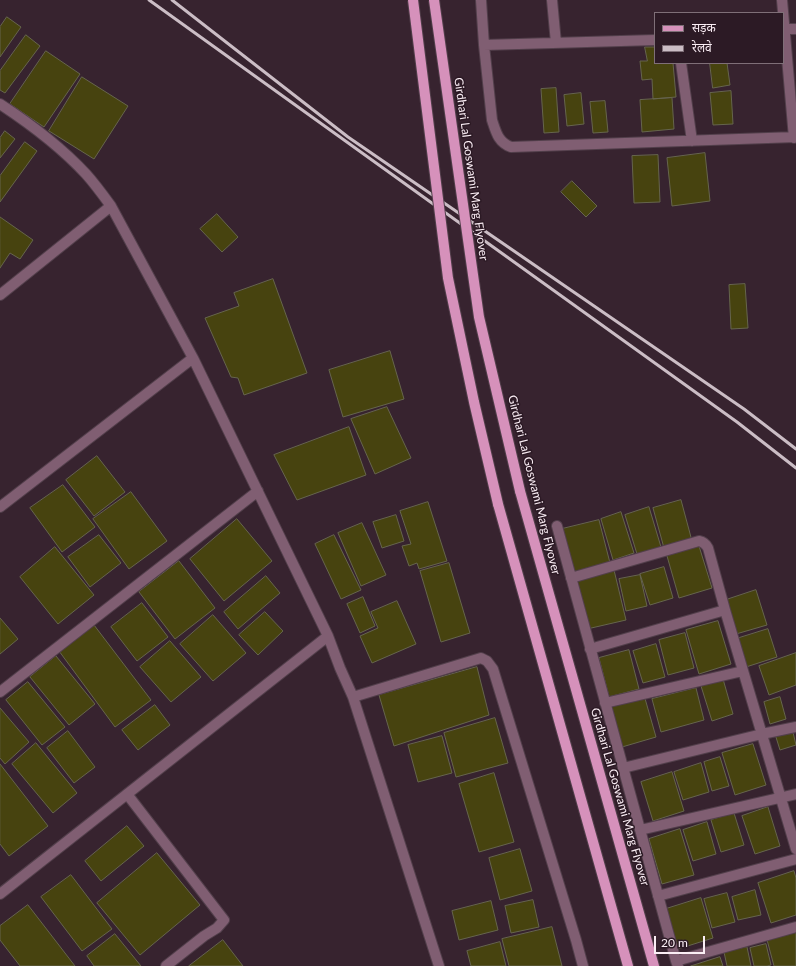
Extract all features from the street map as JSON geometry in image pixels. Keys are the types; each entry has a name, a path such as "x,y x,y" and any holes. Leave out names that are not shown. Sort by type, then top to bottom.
{"main road":[{"path":"413,0 448,278 474,402 498,504 628,966"},
{"name":"Girdhari Lal Goswami Marg Flyover","path":"434,0 479,316 520,491 654,966"}],"street":[{"path":"481,0 492,120 495,131 500,140 505,145 511,147 795,137 784,19"},
{"path":"552,0 556,43"},
{"path":"782,0 783,12"},
{"path":"785,29 796,29"},
{"path":"484,45 654,40"},
{"path":"681,64 692,141"},
{"path":"0,104 36,129 63,151 87,175 111,206 193,358 328,636 353,697 439,966"},
{"path":"0,295 111,206"},
{"path":"0,507 193,358"},
{"path":"0,692 258,491"},
{"path":"557,526 677,963 796,927"},
{"path":"571,578 699,541 706,544 796,849"},
{"path":"590,649 725,610"},
{"path":"0,894 328,636"},
{"path":"353,697 481,658 487,661 493,669 576,940 582,966"},
{"path":"605,703 743,670"},
{"path":"623,768 796,727"},
{"path":"127,794 224,920 217,928 204,936 166,966"},
{"path":"640,830 796,794"},
{"path":"658,896 796,859"}],"building":[{"path":"7,17 21,27 0,57 0,27"},
{"path":"26,35 40,46 5,93 0,90 0,71"},
{"path":"645,47 654,47 654,64 673,64 676,97 653,99 652,79 642,80 640,61 647,61"},
{"path":"46,51 80,74 44,127 10,104"},
{"path":"710,64 727,64 730,85 713,88"},
{"path":"82,77 128,106 94,159 49,131"},
{"path":"556,88 559,132 544,133 541,89"},
{"path":"731,91 733,124 713,125 710,93"},
{"path":"581,93 584,124 567,126 564,95"},
{"path":"672,98 674,129 642,132 640,100"},
{"path":"605,101 608,132 593,133 590,102"},
{"path":"5,131 15,139 0,158 0,138"},
{"path":"25,142 37,151 0,202 0,176"},
{"path":"705,153 710,201 672,206 667,158"},
{"path":"658,155 660,202 634,203 632,156"},
{"path":"572,181 597,206 586,217 561,192"},
{"path":"217,214 238,237 222,252 200,229"},
{"path":"0,217 33,240 20,259 10,253 0,268"},
{"path":"273,279 307,373 244,395 238,378 231,377 205,318 239,306 234,293"},
{"path":"745,284 748,328 731,329 729,285"},
{"path":"390,351 404,399 343,417 329,370"},
{"path":"387,407 411,458 375,474 351,419"},
{"path":"349,427 366,475 297,500 274,455"},
{"path":"97,456 125,492 94,516 66,480"},
{"path":"63,485 95,527 62,552 30,508"},
{"path":"131,492 167,541 129,569 93,519"},
{"path":"681,500 692,541 664,548 653,508"},
{"path":"428,502 447,561 419,569 417,563 409,566 402,546 411,544 400,511"},
{"path":"649,507 661,547 637,554 625,515"},
{"path":"621,512 634,553 613,560 601,519"},
{"path":"396,515 404,541 382,548 373,522"},
{"path":"237,519 272,561 224,601 190,559"},
{"path":"599,520 610,563 573,573 562,529"},
{"path":"362,523 386,575 361,586 338,533"},
{"path":"99,535 121,563 90,587 68,557"},
{"path":"334,535 361,590 341,599 315,544"},
{"path":"699,546 712,588 679,598 667,556"},
{"path":"55,547 94,595 58,624 20,577"},
{"path":"179,561 215,608 175,639 139,592"},
{"path":"449,563 470,633 441,642 420,571"},
{"path":"664,567 673,598 650,605 640,574"},
{"path":"614,570 626,620 587,629 575,580"},
{"path":"640,575 647,606 626,611 619,579"},
{"path":"266,576 280,593 238,629 224,612"},
{"path":"756,590 767,625 736,634 726,600"},
{"path":"363,597 375,626 360,633 347,604"},
{"path":"397,601 416,644 372,663 360,636 378,628 371,612"},
{"path":"142,603 168,637 137,661 111,627"},
{"path":"265,612 283,631 258,655 239,635"},
{"path":"213,615 246,653 213,681 180,644"},
{"path":"0,618 18,639 0,654"},
{"path":"718,621 731,664 699,674 686,630"},
{"path":"94,625 151,700 115,727 59,651"},
{"path":"768,629 777,657 746,667 736,639"},
{"path":"685,633 694,668 668,675 659,640"},
{"path":"170,641 201,677 171,702 140,667"},
{"path":"656,644 665,677 643,683 633,651"},
{"path":"629,650 639,689 609,697 599,658"},
{"path":"796,653 796,685 769,695 759,666"},
{"path":"56,656 95,704 69,725 30,677"},
{"path":"477,667 489,715 394,746 379,695"},
{"path":"723,679 733,714 712,721 701,686"},
{"path":"28,682 65,727 42,745 6,700"},
{"path":"696,688 704,720 661,732 652,699"},
{"path":"644,695 656,737 622,747 610,705"},
{"path":"780,697 786,719 770,724 764,702"},
{"path":"155,705 170,725 138,750 122,730"},
{"path":"0,708 29,742 5,764 0,758"},
{"path":"495,718 508,763 456,777 444,733"},
{"path":"792,728 796,745 780,750 775,734"},
{"path":"68,731 95,767 74,783 47,748"},
{"path":"442,736 452,773 418,782 408,745"},
{"path":"36,743 77,793 53,813 12,764"},
{"path":"753,744 766,785 735,795 722,753"},
{"path":"720,757 729,786 712,791 704,762"},
{"path":"701,763 709,792 683,800 674,772"},
{"path":"0,764 48,826 9,856 0,844"},
{"path":"672,772 684,811 653,821 641,782"},
{"path":"494,773 514,842 479,852 459,784"},
{"path":"768,807 780,846 755,854 742,816"},
{"path":"734,813 744,845 721,852 711,820"},
{"path":"707,822 716,854 693,861 683,830"},
{"path":"127,826 144,846 101,881 85,861"},
{"path":"680,829 694,875 662,884 649,839"},
{"path":"520,849 532,891 500,900 489,858"},
{"path":"157,853 200,905 140,955 97,903"},
{"path":"794,871 796,878 796,915 771,923 758,883"},
{"path":"71,875 112,929 82,951 41,897"},
{"path":"755,890 761,915 738,920 732,897"},
{"path":"727,893 735,922 712,928 704,899"},
{"path":"701,898 713,938 678,949 666,909"},
{"path":"533,900 539,927 511,933 505,906"},
{"path":"491,901 498,930 459,940 452,911"},
{"path":"28,905 75,966 20,966 0,940 0,926"},
{"path":"552,927 562,966 509,966 502,939"},
{"path":"796,927 796,966 774,966 766,936"},
{"path":"115,934 141,966 94,966 87,956"},
{"path":"223,940 243,966 189,966"},
{"path":"500,942 506,966 471,966 467,951"},
{"path":"766,944 771,965 754,966 750,948"},
{"path":"747,947 751,966 727,966 724,952"},
{"path":"720,957 723,966 691,966"}],"railway":[{"path":"149,0 737,422 796,468"},
{"path":"172,0 348,137 744,409 796,449"}]}
